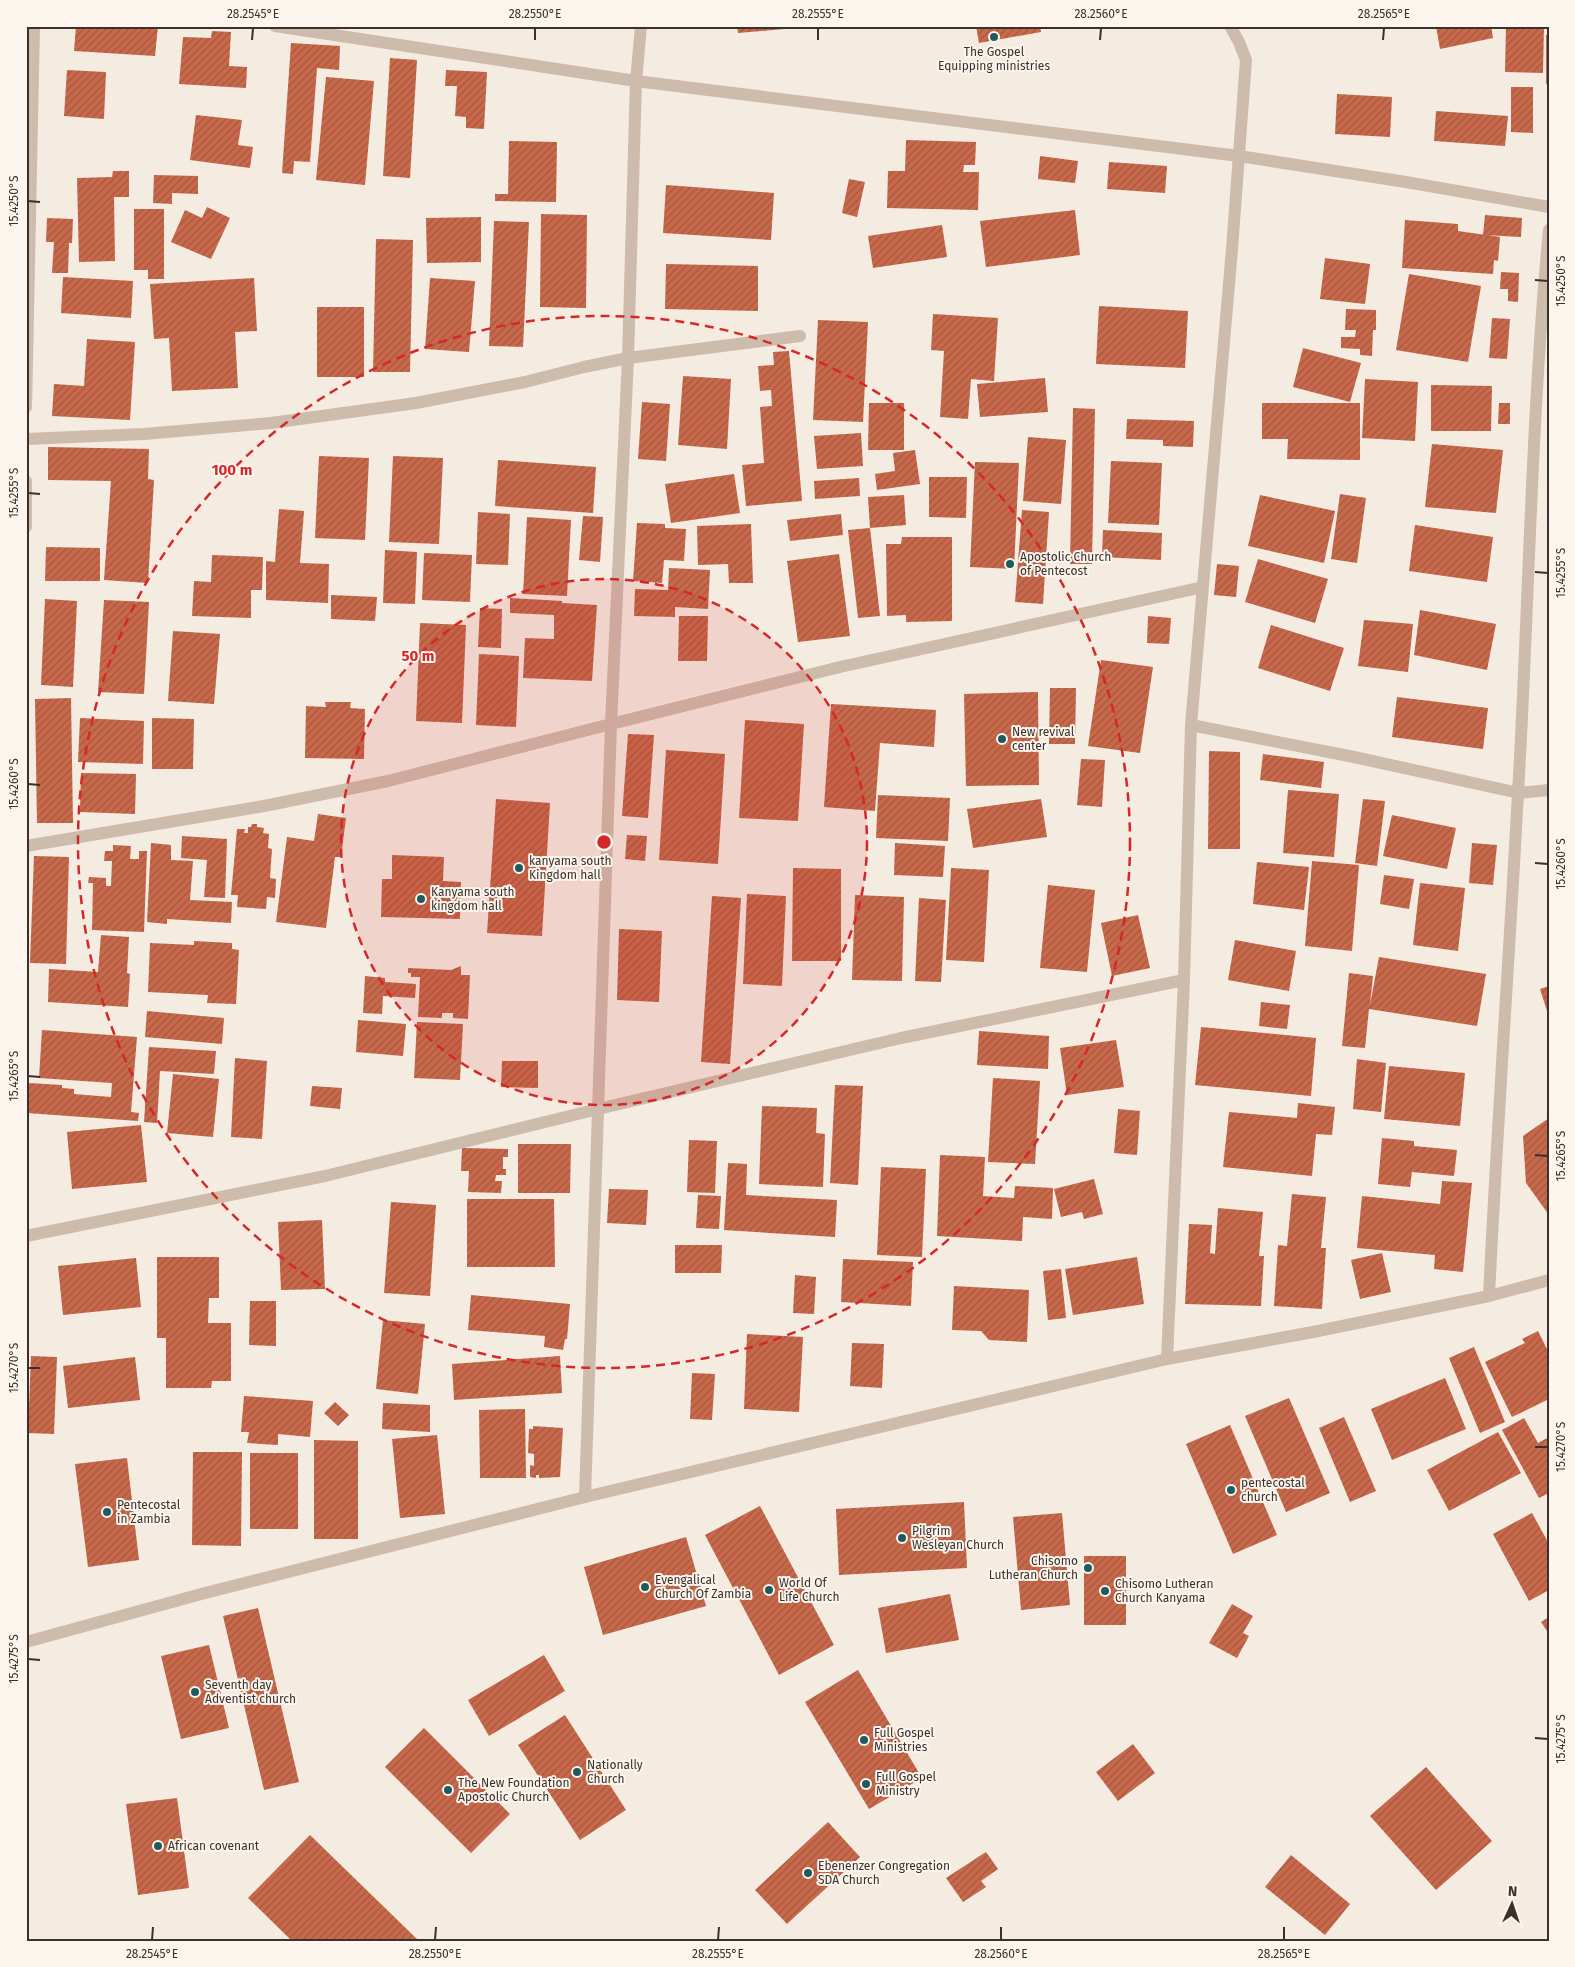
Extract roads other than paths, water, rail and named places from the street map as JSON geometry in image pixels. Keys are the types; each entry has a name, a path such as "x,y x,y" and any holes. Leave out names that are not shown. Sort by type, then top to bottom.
{"street":[{"path":"26,407 34,26"},
{"path":"275,26 636,81 1238,156 1406,182 1549,207"},
{"path":"585,1496 611,724 628,358 636,81 641,26"},
{"path":"1167,1358 1184,980 1191,725 1232,249 1246,60 1230,26"},
{"path":"1489,1296 1497,1126 1518,793 1542,301 1549,230"},
{"path":"26,439 144,434 281,422 416,402 525,382 628,358 800,336"},
{"path":"26,481 26,527"},
{"path":"26,846 264,806 388,781 840,667 1203,587"},
{"path":"1191,725 1354,757 1518,793 1549,790"},
{"path":"26,1236 325,1176 598,1109 901,1038 1184,980"},
{"path":"26,1642 205,1593 585,1496 1167,1358 1313,1332 1489,1296 1549,1280"}],"place":[{"name":"The Gospel Equipping ministries","path":"994,37"},
{"name":"Apostolic Church of Pentecost","path":"1010,564"},
{"name":"New revival center","path":"1002,739"},
{"name":"kanyama south Kingdom hall","path":"519,868"},
{"name":"Kanyama south kingdom hall","path":"421,899"},
{"name":"pentecostal church","path":"1231,1490"},
{"name":"Pentecostal in Zambia","path":"107,1512"},
{"name":"Pilgrim Wesleyan Church","path":"902,1538"},
{"name":"Chisomo Lutheran Church","path":"1088,1568"},
{"name":"Evengalical Church Of Zambia","path":"645,1587"},
{"name":"World Of Life Church","path":"769,1590"},
{"name":"Chisomo Lutheran Church Kanyama","path":"1105,1591"},
{"name":"Seventh day Adventist church","path":"195,1692"},
{"name":"Full Gospel Ministries","path":"864,1740"},
{"name":"Nationally Church","path":"577,1772"},
{"name":"Full Gospel Ministry","path":"866,1784"},
{"name":"The New Foundation Apostolic Church","path":"448,1790"},
{"name":"African covenant","path":"158,1846"},
{"name":"Ebenenzer Congregation SDA Church","path":"808,1873"}]}
